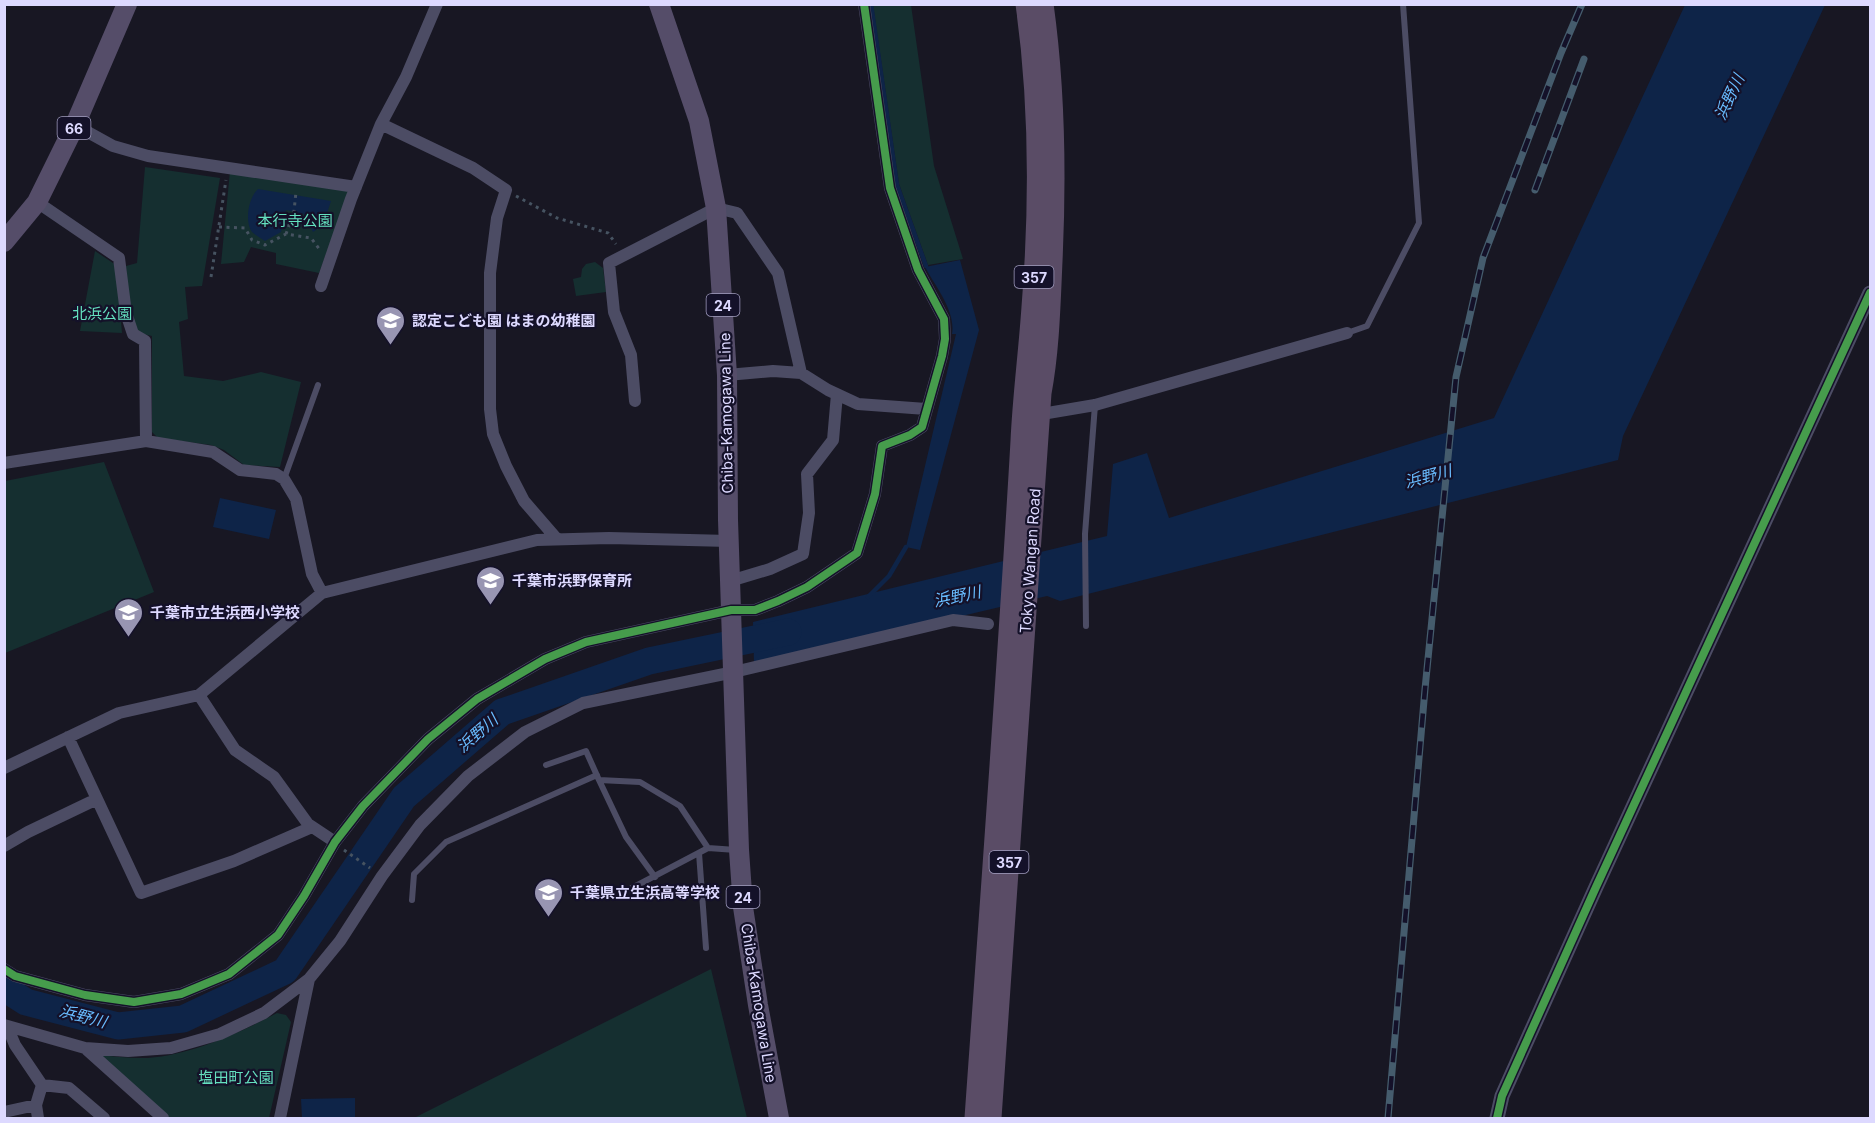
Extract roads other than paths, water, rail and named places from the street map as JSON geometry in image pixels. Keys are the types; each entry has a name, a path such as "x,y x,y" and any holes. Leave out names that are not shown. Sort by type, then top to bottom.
{"highway":[{"name":"Tokyo Wangan Road","path":"991,1119 1031,415 1036,200 1032,63 1026,4"},
{"name":"Tokyo Wangan Road","path":"1031,415 1050,302 1055,176 1049,54 1043,4"},
{"name":"Tokyo Wangan Road","path":"975,1119 1019,608"}],"main road":[{"name":"66","path":"4,242 37,202 75,125 127,4"},
{"name":"Chiba-Kamogawa Line","path":"659,4 699,121 711,172 716,208 726,375 731,612"},
{"name":"24","path":"731,612 734,672"},
{"name":"Chiba-Kamogawa Line","path":"734,672 739,850 744,907 756,994 779,1119"}],"street":[{"path":"321,286 381,124 406,78 437,4"},
{"path":"4,969 15,976 85,995 134,1002 182,994 229,975 278,935 363,806 428,739 487,693 545,659 586,642 731,612 755,610 807,587 858,553 875,494 882,446 910,435 922,427 945,339 945,319 918,270 890,188 864,4"},
{"path":"381,124 473,168 506,190 497,218 490,273 490,409 494,434 506,466 524,501 556,538"},
{"path":"75,125 113,146 148,156 356,187"},
{"path":"37,202 119,258 126,314 133,334 145,341 146,441"},
{"path":"635,402 631,355 614,312 609,263 716,208 737,213 778,273 801,373"},
{"path":"1497,1119 1502,1096 1870,293"},
{"path":"1031,415 1095,405 1347,333"},
{"path":"726,375 773,371 801,373 858,404 926,409"},
{"path":"730,581 770,569 803,554 809,513 807,474 833,440 837,394"},
{"path":"4,464 146,441 213,452 240,470 276,474 284,479 296,498 312,574 322,593"},
{"path":"4,768 119,713 199,695 322,593 537,540 556,538 729,541"},
{"path":"6,1025 85,1048 128,1051 171,1048 220,1034 264,1013 309,979 340,941 382,876 420,825 468,776 525,732 584,703 734,672 953,620 988,624"},
{"path":"199,695 235,750 274,777 308,824 337,845"},
{"path":"68,737 141,893 234,861 312,827"},
{"path":"4,846 97,799"},
{"path":"280,1119 309,979"},
{"path":"6,1025 15,1045 42,1085 69,1088 104,1119"},
{"path":"85,1048 163,1119"},
{"path":"38,1119 36,1105 42,1085"},
{"path":"4,1112 36,1105"}],"lane":[{"path":"1347,333 1367,326 1419,223 1403,4"},
{"path":"284,479 318,385"},
{"path":"1086,626 1085,534 1095,405"},
{"path":"546,765 586,751 626,837 655,877"},
{"path":"412,900 414,874 446,842 598,778 640,782 680,806 708,848"},
{"path":"630,889 708,848 739,850"},
{"path":"699,853 706,948"}],"water":[{"path":"1685,5 1825,5 1623,436 1618,460 1060,601 1047,596 754,665 753,622 1107,536 1113,464 1147,453 1169,518 1494,418"},
{"path":"258,189 331,201 322,223 313,232 304,214 286,210 281,232 265,241 252,232 248,222 250,203"},
{"path":"960,260 979,330 920,550 906,547 956,334 952,334 948,308 925,267"},
{"path":"220,498 276,510 269,539 213,527"},
{"path":"355,1098 355,1118 302,1118 301,1099"}],"waterway":[{"path":"871,4 897,185 926,266"},
{"path":"868,597 889,576 906,547"},
{"name":"浜野川","path":"4,988 26,1002 118,1026 183,1019 285,971 404,797 502,712 649,661 788,632"}],"railway":[{"path":"1388,1118 1425,689 1456,377 1483,258 1582,4"},
{"path":"1535,190 1584,59"}],"place":[{"name":"認定こども園 はまの幼稚園","path":"391,346"},
{"name":"千葉市浜野保育所","path":"491,606"},
{"name":"千葉市立生浜西小学校","path":"129,638"},
{"name":"千葉県立生浜高等学校","path":"549,918"}],"park label":[{"name":"本行寺公園","path":"295,220"},
{"name":"北浜公園","path":"102,313"},
{"name":"塩田町公園","path":"236,1077"}]}
